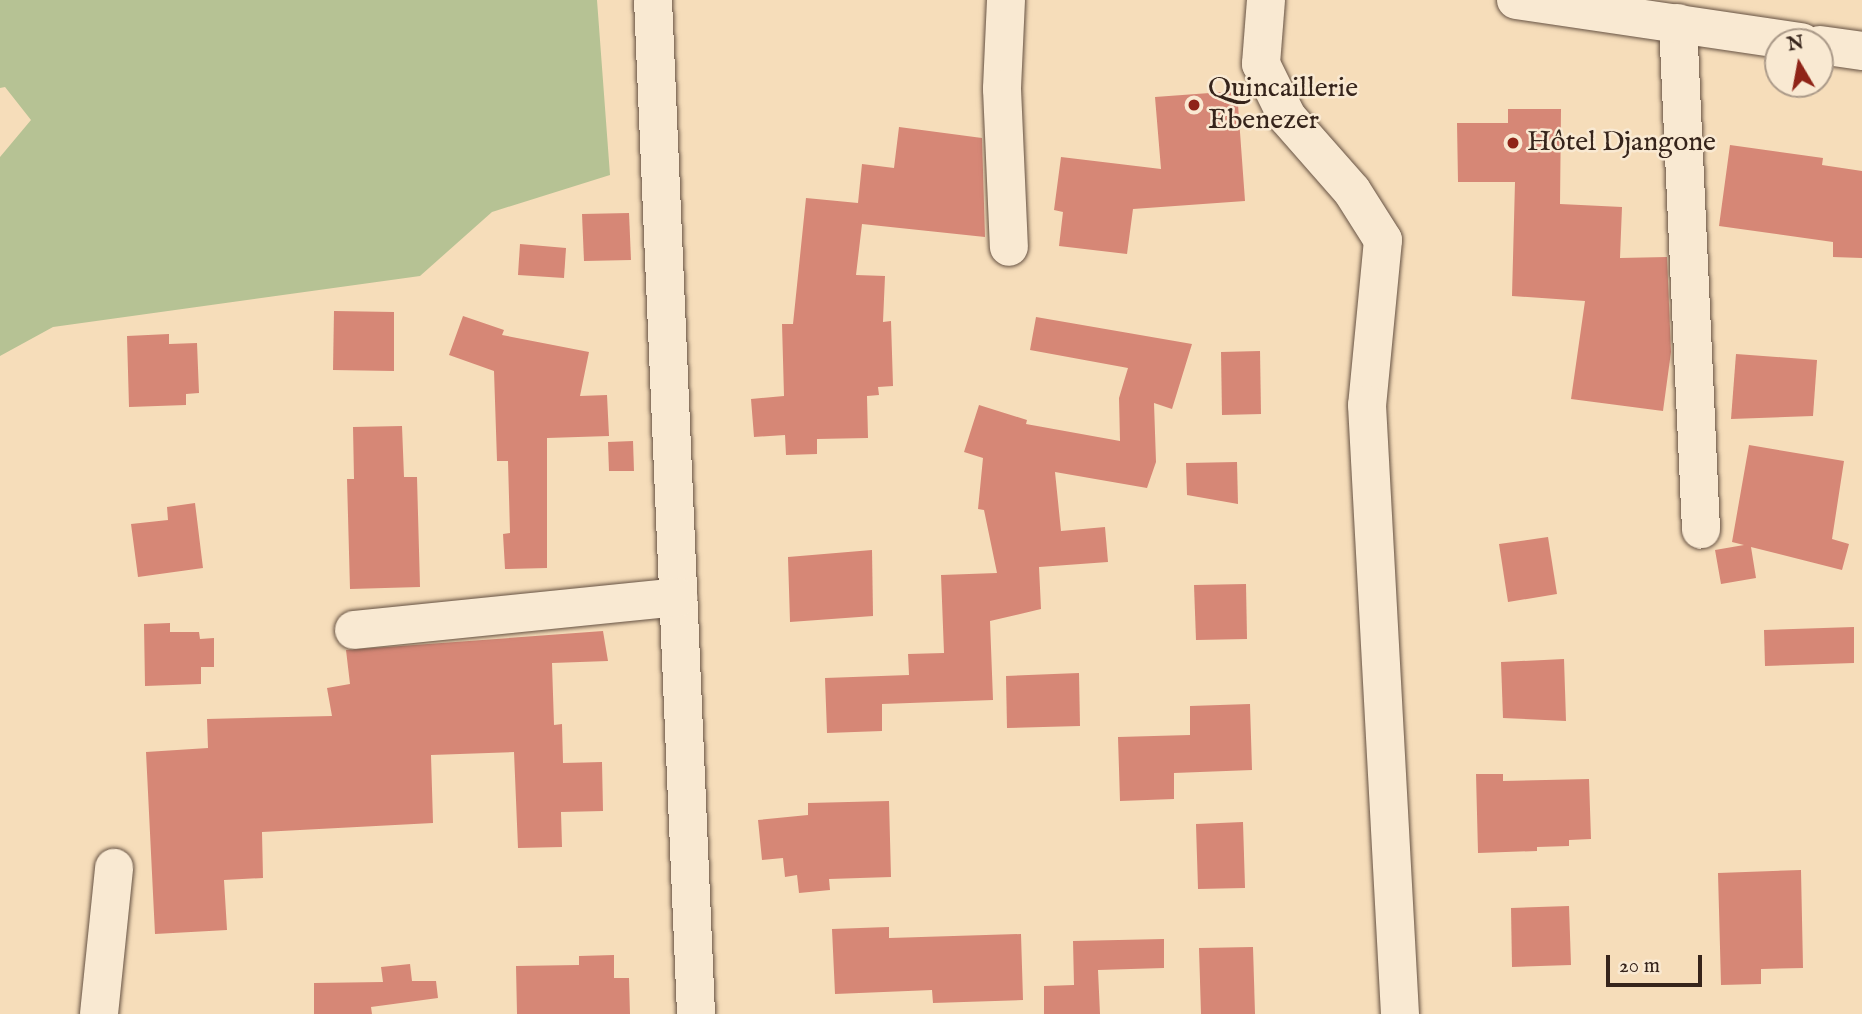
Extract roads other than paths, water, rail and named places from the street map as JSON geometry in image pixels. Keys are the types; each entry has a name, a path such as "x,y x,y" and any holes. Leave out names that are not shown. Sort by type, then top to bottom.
{"street":[{"path":"653,0 696,1014"},
{"path":"1006,0 1002,89 1009,247"},
{"path":"1266,0 1261,64 1287,117 1352,191 1383,240 1367,405 1400,1014"},
{"path":"1516,0 1764,36"},
{"path":"1678,23 1701,529"},
{"path":"1834,47 1862,51"},
{"path":"354,630 678,597"},
{"path":"99,1014 114,868"}],"place":[{"name":"Quincaillerie Ebenezer","path":"1194,105"},
{"name":"Hôtel Djangone","path":"1513,143"}]}
